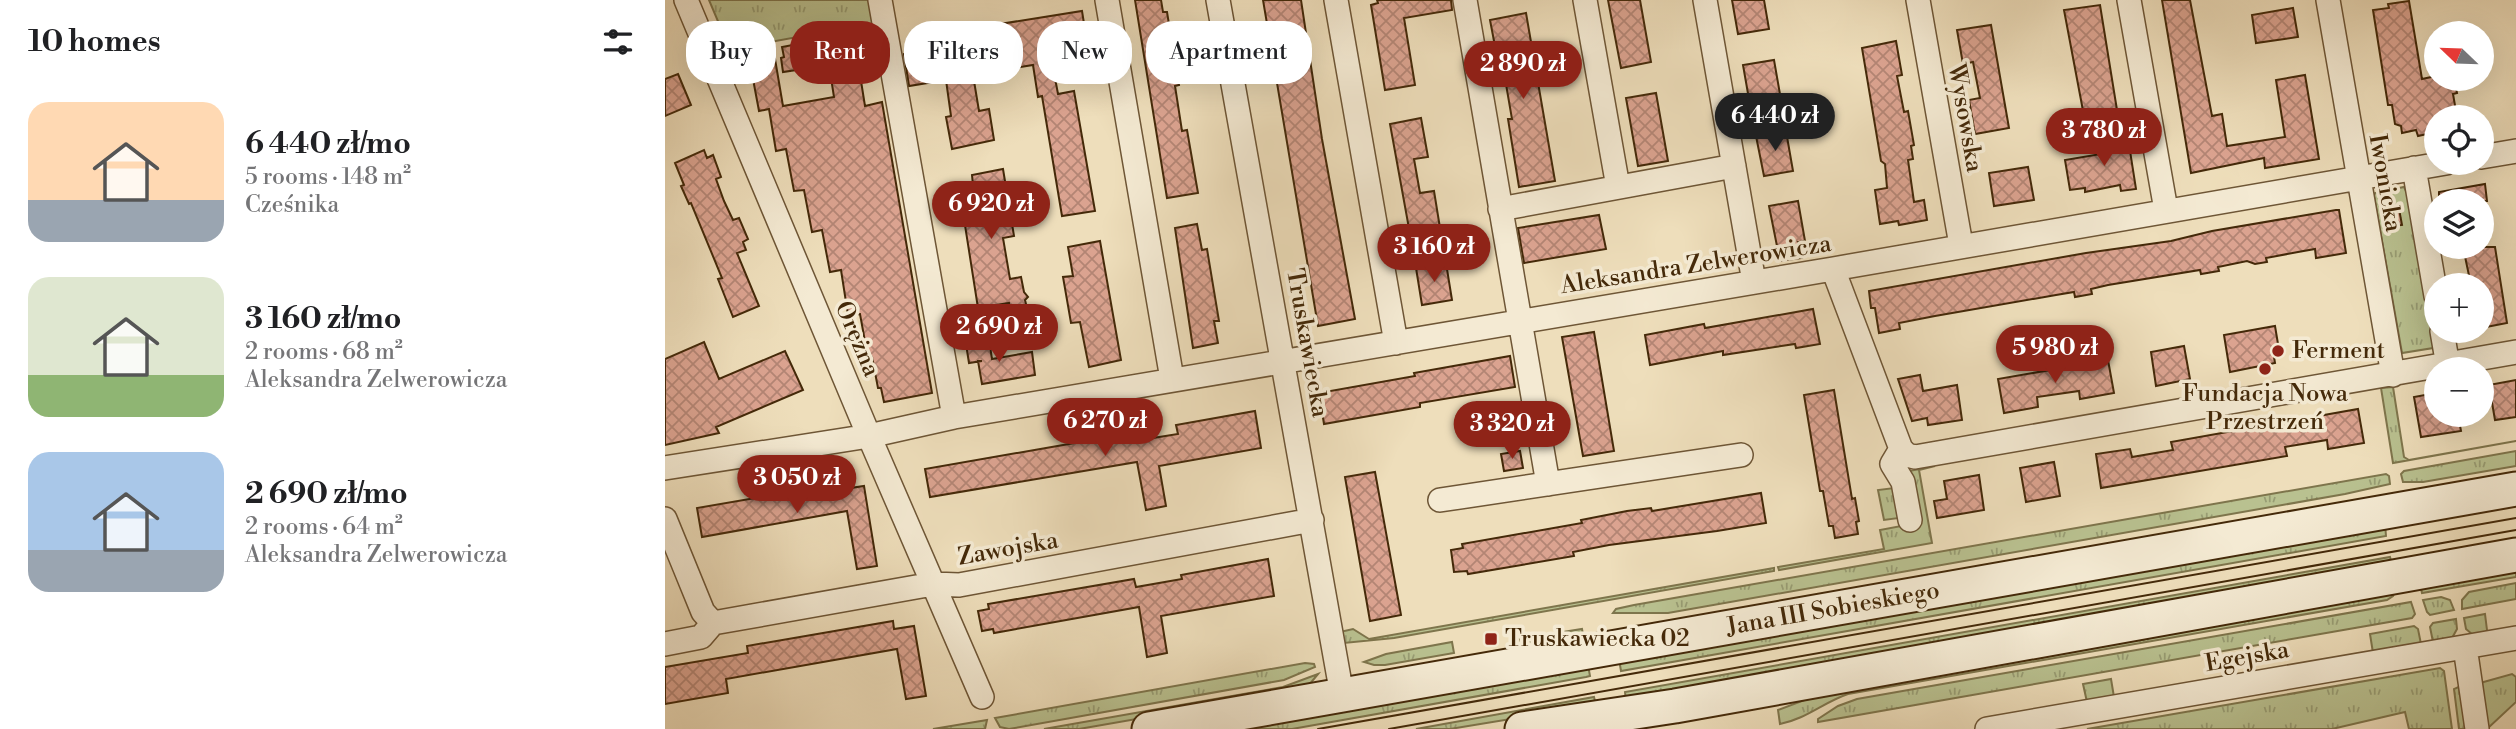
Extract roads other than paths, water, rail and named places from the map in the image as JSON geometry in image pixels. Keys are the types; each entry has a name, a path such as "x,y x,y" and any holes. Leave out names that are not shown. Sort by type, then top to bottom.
{"main road":[{"name":"Jana III Sobieskiego","path":"1149,729 2516,489"},
{"path":"1522,729 1699,702 2014,643 2516,555"}],"street":[{"name":"Orężna","path":"686,0 982,697"},
{"path":"880,0 954,416"},
{"path":"1107,0 1172,379"},
{"name":"Truskawiecka","path":"1218,0 1342,695"},
{"path":"1335,0 1396,343"},
{"path":"1465,0 1548,484"},
{"path":"1585,0 1618,187"},
{"path":"1705,0 1754,282"},
{"name":"Wysowska","path":"1918,0 1961,245"},
{"path":"2129,0 2166,210"},
{"name":"Iwonicka","path":"2327,0 2393,375"},
{"path":"2494,155 2516,151"},
{"path":"1500,209 1734,166"},
{"name":"Aleksandra Zelwerowicza","path":"665,468 869,436 954,416 1833,269 2424,166"},
{"path":"2414,168 2432,273"},
{"path":"1833,269 1901,449 1907,455 1915,457 2424,370"},
{"path":"2492,357 2516,352"},
{"path":"1901,449 1892,464 1903,482 1910,520"},
{"path":"1440,500 1741,455"},
{"path":"665,519 703,612 713,623"},
{"name":"Zawojska","path":"665,644 701,637 713,623 933,583 959,585 1312,520"},
{"name":"Egejska","path":"1987,729 2516,638"},
{"path":"2465,647 2477,729"}],"tram line":[{"path":"1318,729 2516,518"},
{"path":"1389,729 2516,530"}],"place":[{"name":"Ferment","path":"2278,351"},
{"name":"Fundacja Nowa Przestrzeń","path":"2265,369"},
{"name":"Truskawiecka 02","path":"1491,639"}]}
